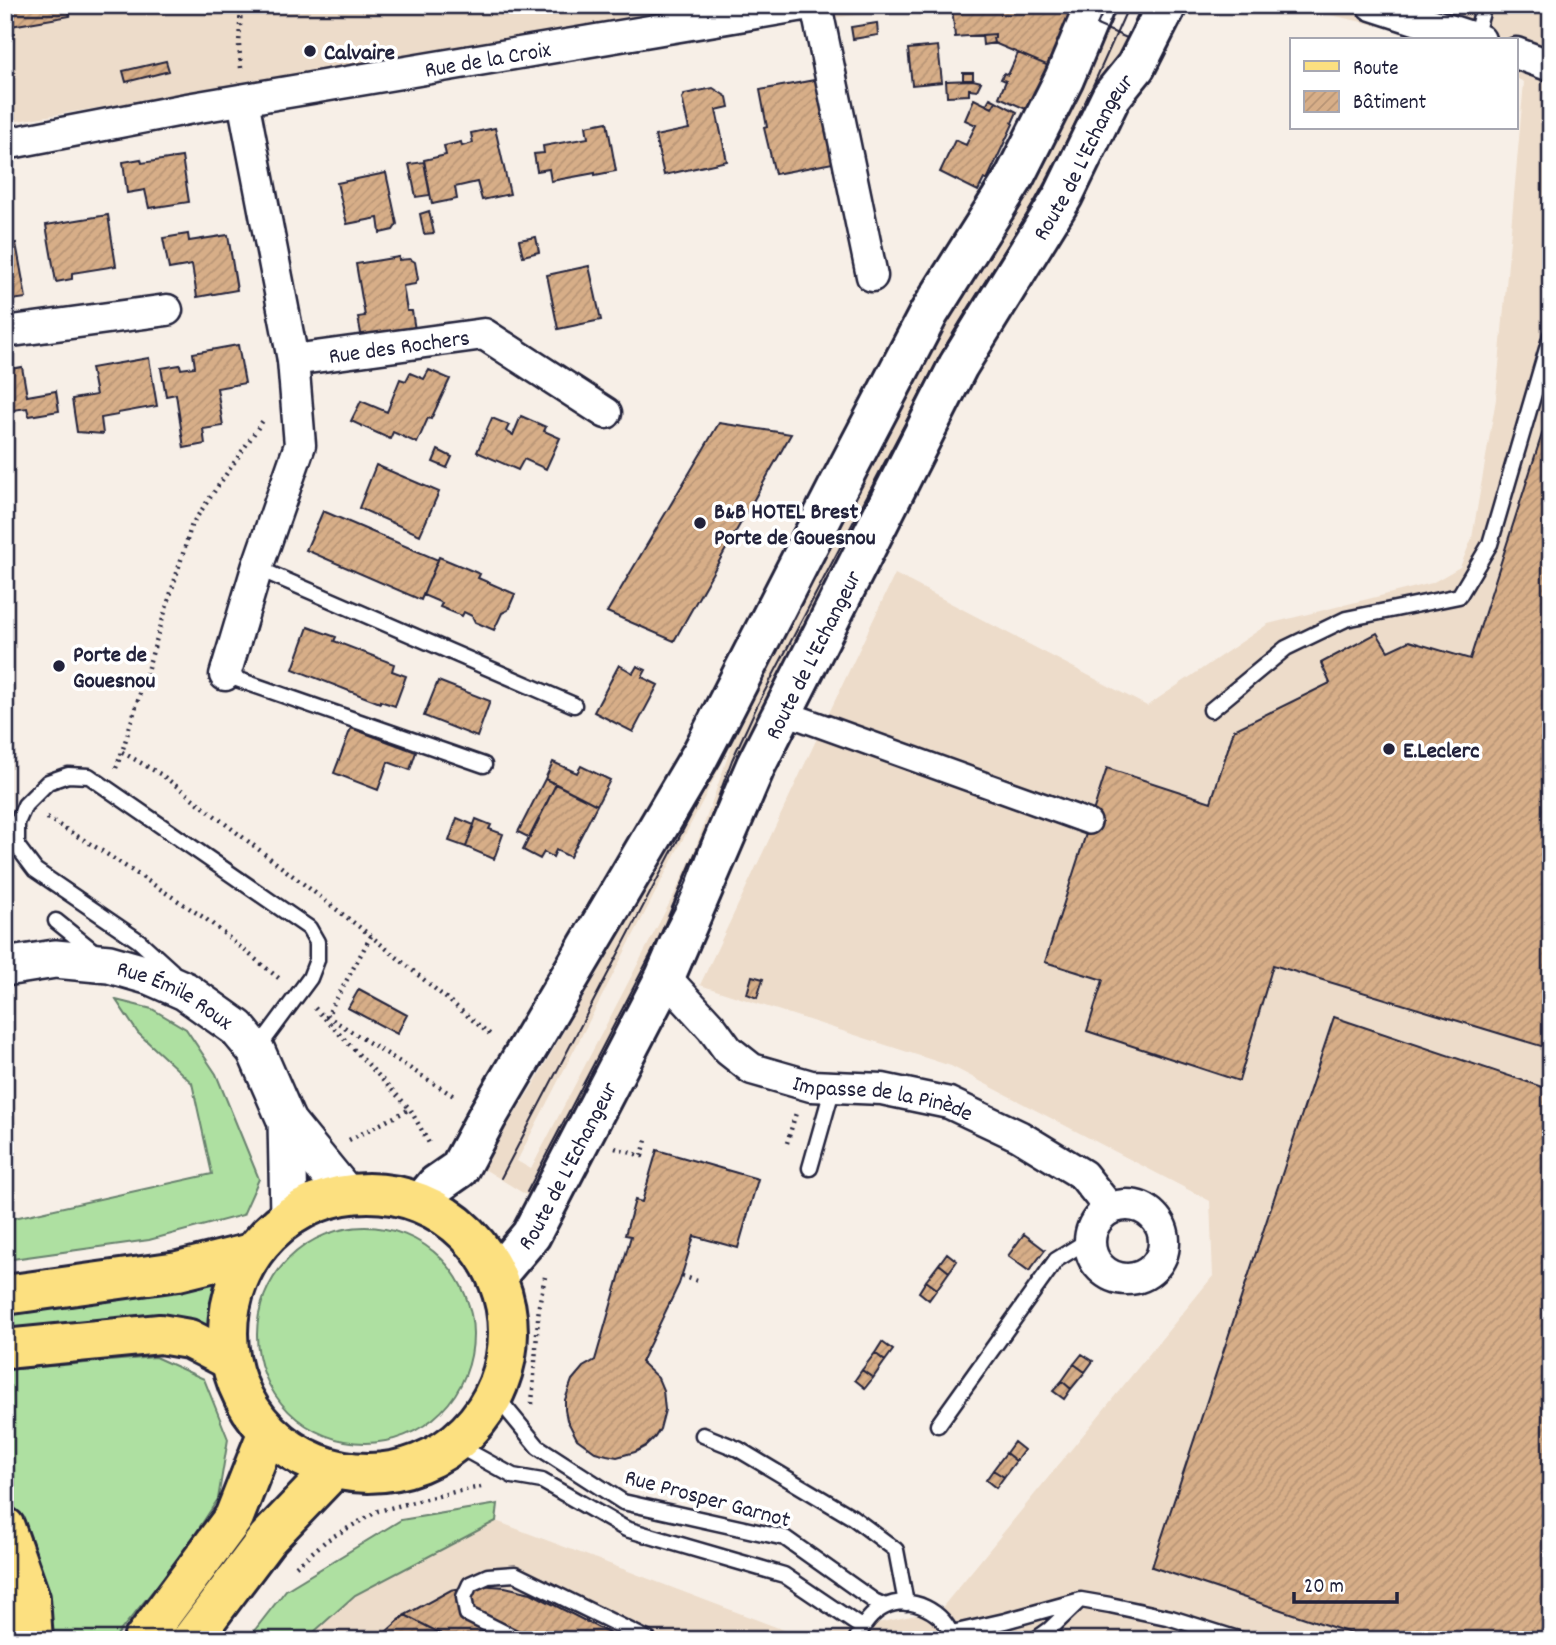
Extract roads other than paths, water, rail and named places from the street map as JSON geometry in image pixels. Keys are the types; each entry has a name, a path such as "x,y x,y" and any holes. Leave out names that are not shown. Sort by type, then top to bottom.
{"main road":[{"path":"422,1202 436,1185 459,1169 486,1117 702,753 929,313 1014,178 1064,79 1096,5"},
{"name":"Route de L'Echangeur","path":"497,1275 531,1236 665,977 756,765 958,366 1063,196 1111,97 1136,66 1167,5"},
{"path":"384,1193 422,1202 453,1220 478,1245 497,1275 508,1315 508,1356 495,1395 478,1422 455,1444 418,1465 376,1474 334,1469 298,1455 268,1431 244,1398 230,1360 227,1323 235,1287 251,1254 268,1233 289,1216 316,1202 345,1194 384,1193"},
{"path":"5,1295 178,1271 251,1254"},
{"path":"5,1349 160,1334 189,1339 230,1360"},
{"path":"143,1640 234,1517 268,1431"},
{"path":"191,1640 267,1539 334,1469"},
{"path":"5,1527 30,1598 33,1640"}],"street":[{"name":"Rue de la Croix","path":"5,144 243,100 804,5"},
{"path":"816,5 872,276"},
{"path":"1372,5 1474,38"},
{"path":"1518,54 1551,66"},
{"path":"225,675 257,568 300,445 293,360 243,100"},
{"path":"5,332 167,310"},
{"name":"Rue des Rochers","path":"293,360 484,334 606,413"},
{"path":"783,712 1089,822"},
{"name":"Rue Émile Roux","path":"5,967 55,959 109,964 151,976 185,991 237,1028 256,1051 287,1122 345,1194"},
{"name":"Impasse de la Pinède","path":"665,977 712,1028 728,1050 752,1069 811,1086 882,1089 949,1103 1019,1136 1083,1175 1110,1209"},
{"name":"Rue Émile Roux","path":"287,1122 289,1216"},
{"path":"1122,1205 1134,1205 1155,1216 1164,1238 1164,1250 1152,1271 1141,1277 1117,1278 1105,1272 1097,1263 1091,1252 1090,1239 1100,1216 1122,1205"}],"lane":[{"path":"1477,38 1484,5"},
{"path":"1211,710 1286,648 1346,619 1459,596 1490,544 1551,335"},
{"path":"257,568 573,705"},
{"path":"225,675 484,765"},
{"path":"222,1017 139,941 35,870 18,846 17,823 25,805 48,782 68,775 89,776 309,928 317,942 317,960 310,978 256,1051"},
{"path":"56,921 109,964"},
{"path":"810,1168 833,1087"},
{"path":"938,1425 1056,1260 1090,1239"},
{"name":"Rue Prosper Garnot","path":"495,1395 538,1447 623,1502 785,1538 885,1606"},
{"path":"703,1435 738,1449 852,1517 896,1550 906,1603"},
{"name":"Rue Prosper Garnot","path":"455,1444 513,1476 541,1481 626,1529 784,1575 859,1633"},
{"path":"519,1640 467,1614 464,1597 470,1584 488,1576 515,1574 649,1640"},
{"path":"859,1633 872,1615 885,1606 900,1602 931,1609 943,1620 953,1636 1080,1600 1171,1618 1241,1640"},
{"path":"1035,1640 1080,1600"}],"tram line":[{"path":"1106,5 1097,25 1127,38 1142,5"},
{"path":"527,1192 677,904 732,760 757,706 946,345 1049,175 1129,5"},
{"path":"501,1178 738,725"}],"place":[{"name":"Calvaire","path":"310,51"},
{"name":"B&B HOTEL Brest Porte de Gouesnou","path":"700,523"},
{"name":"Porte de Gouesnou","path":"59,666"},
{"name":"E.Leclerc","path":"1389,749"}]}
